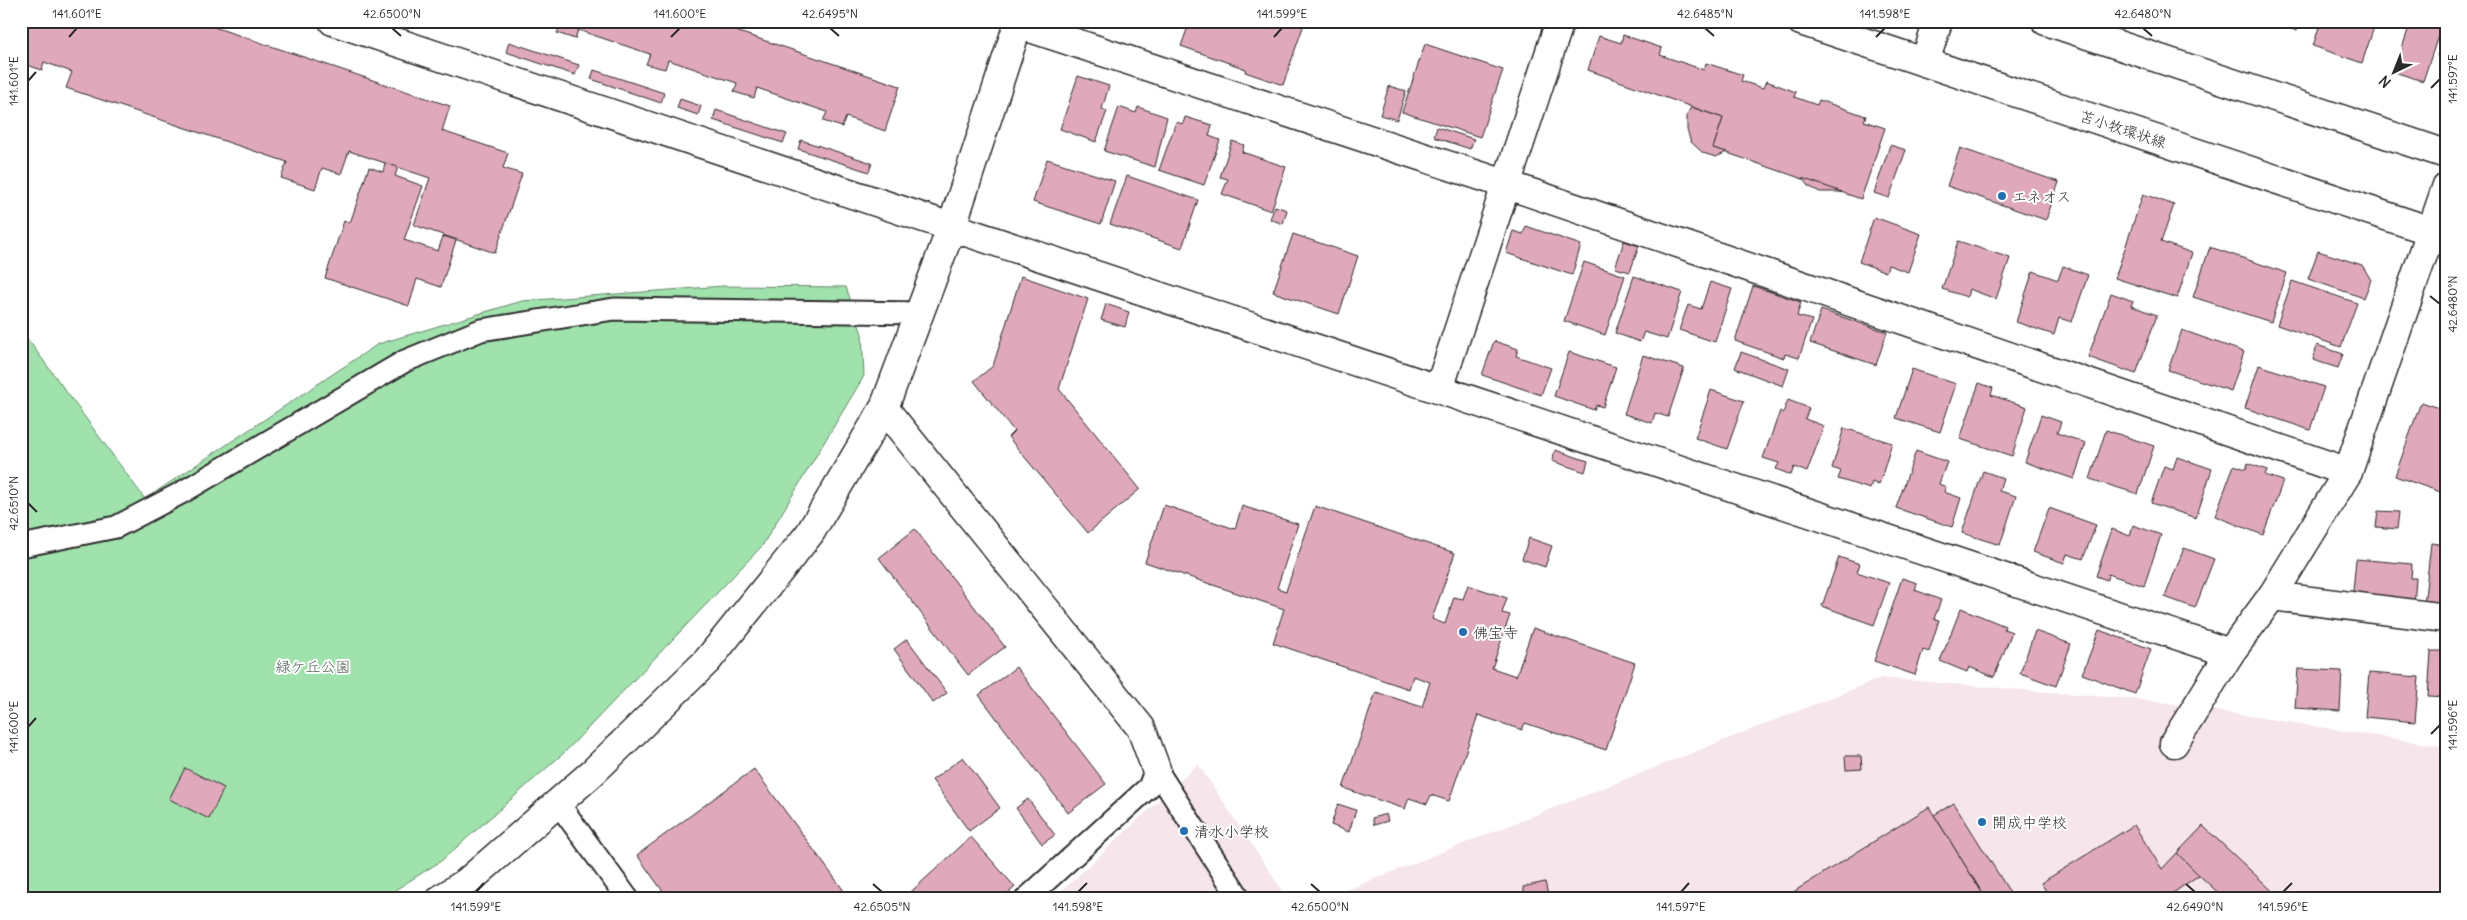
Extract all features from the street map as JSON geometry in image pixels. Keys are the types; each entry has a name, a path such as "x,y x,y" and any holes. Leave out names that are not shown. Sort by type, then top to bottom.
{"street":[{"path":"332,21 952,226 2230,654"},
{"path":"1439,389 1560,21"},
{"name":"苫小牧環状線","path":"1801,21 2438,234"},
{"path":"1925,62 1938,21"},
{"path":"2046,21 2446,154"},
{"path":"441,899 467,882 558,803 707,661 810,533 884,408 952,226 1019,22 1505,184 2348,472"},
{"path":"2174,742 2230,654 2272,596 2348,472 2438,234 2446,188"},
{"path":"884,408 1141,728 1156,769"},
{"path":"2272,596 2446,618"}],"lane":[{"path":"21,546 116,527 181,493 405,361 482,330 614,309 920,313"},
{"path":"1026,899 1149,787 1156,769"},
{"path":"1156,769 1240,899"},
{"path":"558,803 628,899"}],"shaded area":[{"name":"開成中学校","path":"1881,678 2154,701 2446,747 2446,899 1329,897"},
{"name":"清水小学校","path":"1198,764 1288,899 1053,899"}],"green space":[{"name":"緑ケ丘公園","path":"723,286 846,287 862,334 864,376 762,546 566,751 441,861 381,899 21,899 21,330 145,499 378,344 522,301"}],"building":[{"path":"21,21 196,21 450,106 442,131 508,153 503,168 522,174 495,253 414,225 430,178 349,151 341,174 322,168 315,189 281,178 287,162 66,88 72,72 44,62 42,70 21,63"},
{"path":"554,21 706,21 900,86 885,131 846,117 842,127 823,121 827,112 757,88 754,98 734,92 737,83 668,60 665,69 646,64 650,54 578,30 575,39 557,33 561,24"},
{"path":"1190,21 1305,21 1283,85 1245,72 1246,69 1181,46"},
{"path":"2269,21 2300,21 2297,31"},
{"path":"2321,21 2376,21 2362,63 2313,46"},
{"path":"2411,21 2443,21 2423,81 2394,72"},
{"path":"2446,30 2446,59 2437,56"},
{"path":"1623,35 1662,48 1660,55 1704,70 1706,63 1743,75 1741,81 1763,88 1766,81 1796,92 1794,97 1817,105 1819,100 1866,116 1864,121 1885,128 1861,199 1713,148 1723,118 1588,70 1599,36 1621,43"},
{"path":"509,42 579,65 575,75 506,52"},
{"path":"1425,44 1503,70 1480,137 1402,112"},
{"path":"594,70 664,93 661,103 591,79"},
{"path":"1078,76 1109,86 1102,109 1107,111 1096,142 1060,129"},
{"path":"1389,86 1406,91 1397,120 1380,115"},
{"path":"680,99 701,106 698,115 677,108"},
{"path":"1119,107 1136,113 1138,107 1167,117 1155,167 1104,151"},
{"path":"1691,107 1723,118 1713,148 1727,152 1716,157 1703,153 1691,142 1687,130 1687,115"},
{"path":"716,110 787,134 783,143 713,120"},
{"path":"1185,117 1212,125 1209,136 1220,140 1204,185 1159,170 1176,122 1183,124"},
{"path":"1437,127 1474,139 1470,149 1434,137"},
{"path":"801,140 872,163 869,172 798,149"},
{"path":"1232,141 1244,145 1242,152 1286,167 1271,211 1222,194 1228,179 1220,177"},
{"path":"1890,145 1906,150 1889,198 1874,193"},
{"path":"1960,148 2059,182 2046,220 1947,186"},
{"path":"1047,159 1115,181 1101,224 1033,202"},
{"path":"385,163 398,167 395,176 423,186 404,240 438,251 443,236 456,240 441,287 417,279 409,306 325,278 344,221 350,223 369,167 383,172"},
{"path":"1127,176 1198,200 1182,248 1110,224"},
{"path":"1802,178 1842,192 1820,192 1808,186"},
{"path":"2143,194 2174,205 2161,242 2192,253 2177,298 2115,278"},
{"path":"1275,206 1287,210 1283,224 1270,219"},
{"path":"1874,217 1921,234 1908,272 1888,265 1886,272 1859,262"},
{"path":"1526,226 1581,245 1572,275 1506,253 1513,231 1523,234"},
{"path":"1293,234 1358,256 1339,314 1273,292"},
{"path":"1624,241 1639,246 1630,272 1615,268"},
{"path":"1958,241 2010,258 1996,299 1969,289 1967,297 1942,289"},
{"path":"2210,247 2287,273 2271,322 2193,297"},
{"path":"2318,251 2362,265 2371,280 2364,298 2308,279"},
{"path":"1584,262 1625,276 1605,335 1564,321"},
{"path":"2063,266 2088,275 2072,322 2059,318 2054,335 2016,322 2033,271 2058,280"},
{"path":"1021,276 1088,299 1059,389 1140,489 1088,533 1008,437 1014,431 974,381 993,366"},
{"path":"1634,276 1682,292 1667,339 1644,332 1640,342 1615,333"},
{"path":"2292,281 2357,303 2341,347 2277,325"},
{"path":"1710,282 1732,289 1715,342 1679,330 1688,305 1701,309"},
{"path":"1753,286 1801,302 1797,316 1812,320 1799,358 1785,354 1784,358 1735,341"},
{"path":"2111,293 2133,301 2131,306 2157,315 2136,374 2088,357"},
{"path":"1106,304 1129,312 1125,327 1101,320"},
{"path":"1821,310 1887,332 1876,365 1810,343"},
{"path":"2182,330 2244,352 2231,391 2168,370"},
{"path":"1494,341 1518,349 1516,356 1551,368 1541,395 1482,375"},
{"path":"2317,345 2343,354 2338,368 2313,360"},
{"path":"1569,352 1616,367 1603,407 1596,405 1594,410 1554,396"},
{"path":"1741,352 1789,369 1783,386 1735,368"},
{"path":"1643,355 1684,368 1668,417 1655,413 1652,423 1624,414"},
{"path":"2259,365 2324,387 2310,430 2245,408"},
{"path":"1912,369 1956,384 1940,432 1896,418"},
{"path":"1979,383 1993,388 1991,395 2027,407 2012,456 1960,439"},
{"path":"1711,390 1744,401 1727,449 1695,438"},
{"path":"1788,400 1809,408 1805,419 1824,426 1807,472 1794,467 1791,475 1776,469 1779,463 1763,458 1780,411 1783,413"},
{"path":"2421,402 2446,410 2446,494 2395,476"},
{"path":"2041,415 2061,422 2057,433 2086,443 2074,479 2025,462"},
{"path":"1844,428 1892,443 1879,485 1872,482 1870,489 1838,479 1841,471 1832,468"},
{"path":"2106,430 2154,446 2138,494 2090,479"},
{"path":"1555,450 1588,461 1585,472 1552,461"},
{"path":"1916,451 1947,462 1939,484 1946,487 1944,492 1961,498 1952,527 1896,508"},
{"path":"2177,457 2212,469 2196,518 2151,503 2164,466 2173,469"},
{"path":"2248,463 2267,470 2265,475 2283,481 2263,535 2215,516 2234,465 2246,469"},
{"path":"1983,471 2003,478 1999,491 2016,496 2000,545 1962,533"},
{"path":"1164,505 1235,529 1242,506 1298,524 1277,588 1286,591 1315,506 1455,553 1432,619 1445,624 1454,597 1463,599 1468,585 1507,598 1502,613 1510,615 1492,668 1516,676 1533,628 1635,663 1606,750 1525,723 1522,730 1478,715 1449,801 1431,795 1427,804 1409,798 1405,809 1343,788 1376,692 1422,707 1430,682 1413,676 1409,689 1273,643 1284,609 1145,562"},
{"path":"2049,508 2096,525 2083,559 2067,554 2064,563 2033,552"},
{"path":"2378,511 2399,512 2397,529 2376,527"},
{"path":"2133,525 2161,535 2144,586 2108,574 2107,580 2096,576 2112,529 2130,536"},
{"path":"915,529 1005,647 968,675 879,558"},
{"path":"1529,538 1552,546 1545,567 1522,559"},
{"path":"2431,543 2446,545 2446,608 2424,606"},
{"path":"2184,548 2214,559 2195,608 2165,597"},
{"path":"1839,557 1860,564 1857,572 1889,583 1874,625 1822,606"},
{"path":"2356,559 2412,564 2411,578 2416,578 2414,607 2352,601"},
{"path":"1902,578 1917,583 1915,590 1941,600 1934,619 1939,620 1929,652 1923,650 1915,675 1874,661"},
{"path":"1961,608 2005,626 2004,629 2012,632 1994,677 1969,667 1967,672 1940,661"},
{"path":"2099,630 2151,649 2135,694 2082,674"},
{"path":"2035,631 2071,644 2056,686 2020,673"},
{"path":"907,639 947,693 933,703 894,649"},
{"path":"2431,651 2446,651 2445,697 2428,696"},
{"path":"1016,667 1106,784 1068,813 979,695"},
{"path":"2298,669 2342,671 2340,711 2295,708"},
{"path":"2369,673 2419,677 2415,722 2365,717"},
{"path":"1845,756 1861,756 1862,769 1846,770"},
{"path":"963,757 1000,808 969,831 932,780"},
{"path":"185,768 224,788 209,819 169,799"},
{"path":"754,769 850,899 669,899 659,886 637,855"},
{"path":"1028,799 1055,835 1042,844 1016,808"},
{"path":"1954,803 2014,899 1986,899 1934,815"},
{"path":"1338,804 1356,810 1349,832 1331,825"},
{"path":"1929,807 1986,899 1782,899"},
{"path":"1386,814 1388,821 1374,825 1372,818"},
{"path":"2134,825 2162,869 2177,853 2199,875 2173,893 2176,899 2051,899 2041,883"},
{"path":"2203,826 2281,899 2225,899 2199,875 2177,853"},
{"path":"971,837 1015,887 1002,899 903,899"},
{"path":"1545,882 1549,899 1526,899 1523,887"}],"place":[{"name":"エネオス","path":"2002,196"},
{"name":"佛宝寺","path":"1463,632"},
{"name":"開成中学校","path":"1982,822"},
{"name":"清水小学校","path":"1184,831"}]}
